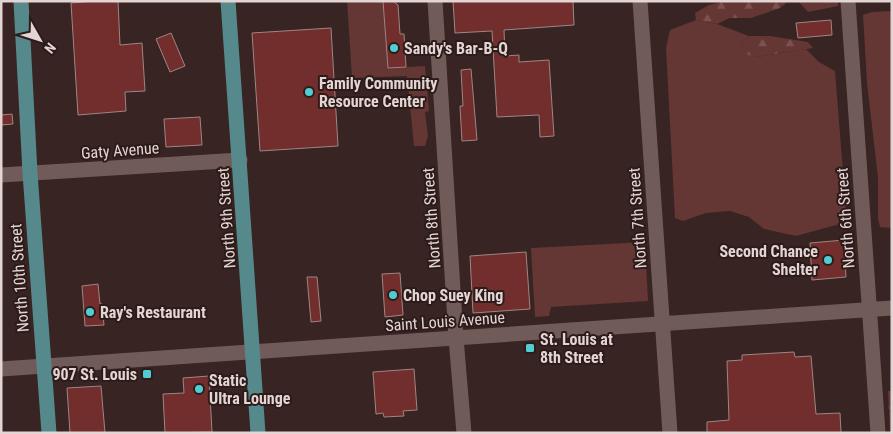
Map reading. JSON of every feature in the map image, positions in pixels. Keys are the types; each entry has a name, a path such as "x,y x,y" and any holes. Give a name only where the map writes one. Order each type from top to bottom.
{"main road":[{"name":"North 10th Street","path":"21,1 30,174 49,433"},
{"name":"North 9th Street","path":"228,1 258,433"}],"street":[{"name":"North 8th Street","path":"435,1 456,338 464,433"},
{"name":"North 7th Street","path":"640,1 670,433"},
{"name":"North 6th Street","path":"848,1 878,433"},
{"name":"Gaty Avenue","path":"1,175 240,160"},
{"name":"Saint Louis Avenue","path":"1,369 892,308"}],"green space":[{"path":"347,1 383,1 388,68 425,66 429,111 425,112 428,136 425,146 414,146 407,76 352,78"},
{"path":"725,1 789,1 780,8 751,18 730,18 717,24 696,20 695,13 709,5"},
{"path":"798,1 838,1 838,6 808,12"},
{"path":"892,11 892,228 880,227 878,219 878,178 867,83 863,15 872,12"},
{"path":"696,20 717,24 749,36 740,47 756,57 806,49 819,62 835,71 847,222 796,236 764,229 749,217 730,211 706,213 683,221 675,218 666,48 670,30"},
{"path":"749,36 770,36 808,42 813,48 756,57 742,53 740,47"},
{"path":"645,242 648,301 551,307 549,316 535,317 531,248"},
{"path":"888,391 892,391 892,433 890,433"}],"building":[{"path":"118,1 120,45 142,43 145,91 125,92 126,111 78,115 71,3"},
{"path":"383,1 393,1 398,5 400,34 404,34 406,67 388,68"},
{"path":"453,1 573,1 574,25 504,30 505,56 519,55 519,62 549,60 554,136 540,137 539,115 497,117 492,31 455,33"},
{"path":"831,20 832,35 798,38 796,23"},
{"name":"Family Community Resource Center","path":"331,28 338,146 260,151 252,33"},
{"path":"171,33 185,66 170,72 156,39"},
{"path":"471,69 477,140 462,141 460,106 463,106 461,70"},
{"path":"12,114 13,124 1,125 1,115"},
{"path":"200,117 202,145 166,147 164,119"},
{"name":"Second Chance Shelter","path":"844,240 846,277 812,280 810,243"},
{"path":"526,252 530,309 473,313 470,256"},
{"name":"Chop Suey King","path":"400,273 403,315 385,317 382,274"},
{"path":"307,277 317,277 321,321 311,322"},
{"path":"98,284 104,325 85,326 82,286"},
{"path":"794,352 795,357 811,356 816,414 840,413 841,433 707,433 707,422 729,420 727,361 742,360 742,355"},
{"path":"414,369 417,410 403,411 404,416 384,417 383,413 376,414 373,372"},
{"path":"209,376 212,432 165,433 163,394 184,393 183,378"},
{"path":"101,386 105,433 70,433 67,388"}],"place":[{"name":"Sandy's Bar-B-Q","path":"394,48"},
{"name":"Family Community Resource Center","path":"309,92"},
{"name":"Second Chance Shelter","path":"828,260"},
{"name":"Chop Suey King","path":"393,295"},
{"name":"Ray's Restaurant","path":"90,312"},
{"name":"St. Louis at 8th Street","path":"530,348"},
{"name":"907 St. Louis","path":"147,374"},
{"name":"Static Ultra Lounge","path":"199,389"}]}
